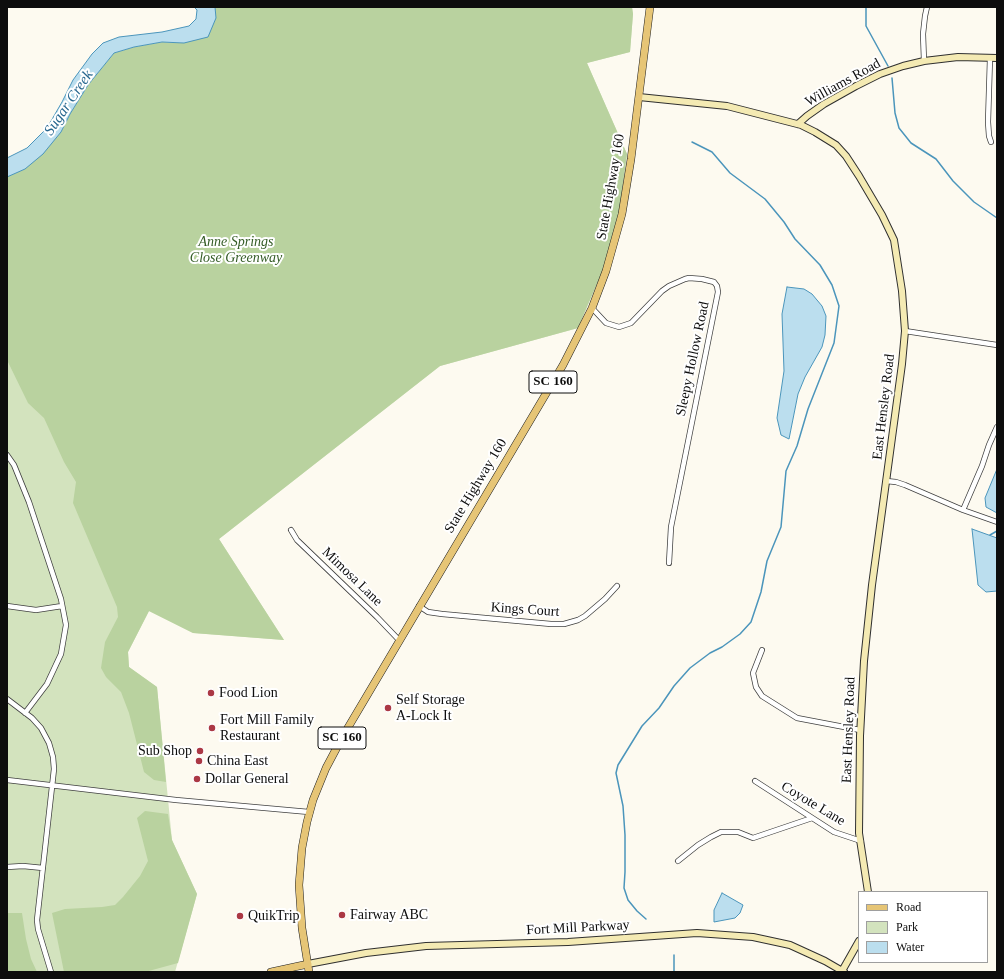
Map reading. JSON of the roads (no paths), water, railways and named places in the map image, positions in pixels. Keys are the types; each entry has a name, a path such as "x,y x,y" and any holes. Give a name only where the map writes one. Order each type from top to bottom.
{"main road":[{"name":"State Highway 160","path":"308,964 302,928 299,883 302,848 309,812 321,779 336,747 563,365 592,308 606,271 622,214 628,183 650,7"},
{"name":"Williams Road","path":"798,124 824,104 880,74 903,66 924,61 958,57 997,58"},
{"name":"East Hensley Road","path":"639,97 727,106 798,124 815,132 836,145 846,156 893,236 902,291 905,331 902,364 873,576 864,661 860,730 859,833 868,891"},
{"name":"Fort Mill Parkway","path":"308,964 366,953 426,946 568,942 697,933 753,937 790,945 825,961 843,972"},
{"path":"843,972 858,943"},
{"path":"271,972 308,964"},
{"name":"SC 160","path":"308,964 309,972"}],"street":[{"path":"924,61 924,25 927,7"},
{"path":"990,58 988,122 991,142"},
{"name":"Sleepy Hollow Road","path":"592,308 606,323 619,327 631,323 650,301 662,291 685,279 702,279 714,282 717,286 718,292 714,314 671,527 669,563"},
{"path":"905,331 997,345"},
{"path":"963,510 997,427"},
{"path":"7,455 14,465 29,502 62,606 66,625 61,654 47,684 25,713"},
{"path":"886,481 905,485 963,510 997,522"},
{"name":"Mimosa Lane","path":"291,530 297,540 378,617 399,640"},
{"name":"Kings Court","path":"419,606 422,610 442,614 564,624 578,620 585,616 605,599 617,586"},
{"path":"7,606 36,610 62,606"},
{"path":"762,650 753,673 756,687 762,696 797,718 860,730"},
{"path":"7,700 32,718 41,728 49,743 54,763 53,784 37,920 38,929 50,972"},
{"path":"7,780 53,784 176,800 309,812"},
{"name":"Coyote Lane","path":"755,781 834,832 861,842"},
{"path":"678,860 698,845 721,832 738,832 753,838 812,818"},
{"path":"7,867 23,866 43,868"}],"water":[{"name":"Sugar Creek","path":"194,7 215,7 216,18 208,37 184,43 162,42 134,47 114,53 88,85 61,132 43,154 25,169 7,177 7,158 27,148 47,128 73,80 92,54 103,43 119,37 162,32 189,26 196,19 197,10"},
{"path":"787,287 804,289 812,294 822,306 826,316 825,335 822,347 805,377 798,394 789,439 781,435 777,418 784,371 782,314"},
{"path":"997,469 997,513 986,507 985,498"},
{"path":"972,529 997,538 997,591 986,592 978,585"},
{"path":"722,893 743,905 740,913 735,918 714,922 714,910"}],"waterway":[{"path":"866,7 866,26 888,66"},
{"path":"892,78 895,113 899,128 911,143 936,159 953,181 974,202 997,218"},
{"path":"646,919 628,900 624,888 625,835 623,806 616,773 618,765 642,726 659,708 674,686 690,668 740,634 751,622 761,592 767,561 781,527 786,471 797,446 808,409 834,343 839,306 832,285 820,265 795,239 784,222 765,199 730,173 712,152 692,142"},
{"path":"990,535 997,531"},
{"path":"674,955 674,972"}],"place":[{"name":"Food Lion","path":"211,693"},
{"name":"Self Storage A-Lock It","path":"388,708"},
{"name":"Fort Mill Family Restaurant","path":"212,728"},
{"name":"Sub Shop","path":"200,751"},
{"name":"China East","path":"199,761"},
{"name":"Dollar General","path":"197,779"},
{"name":"Fairway ABC","path":"342,915"},
{"name":"QuikTrip","path":"240,916"}],"park label":[{"name":"Anne Springs Close Greenway","path":"236,250"}]}
